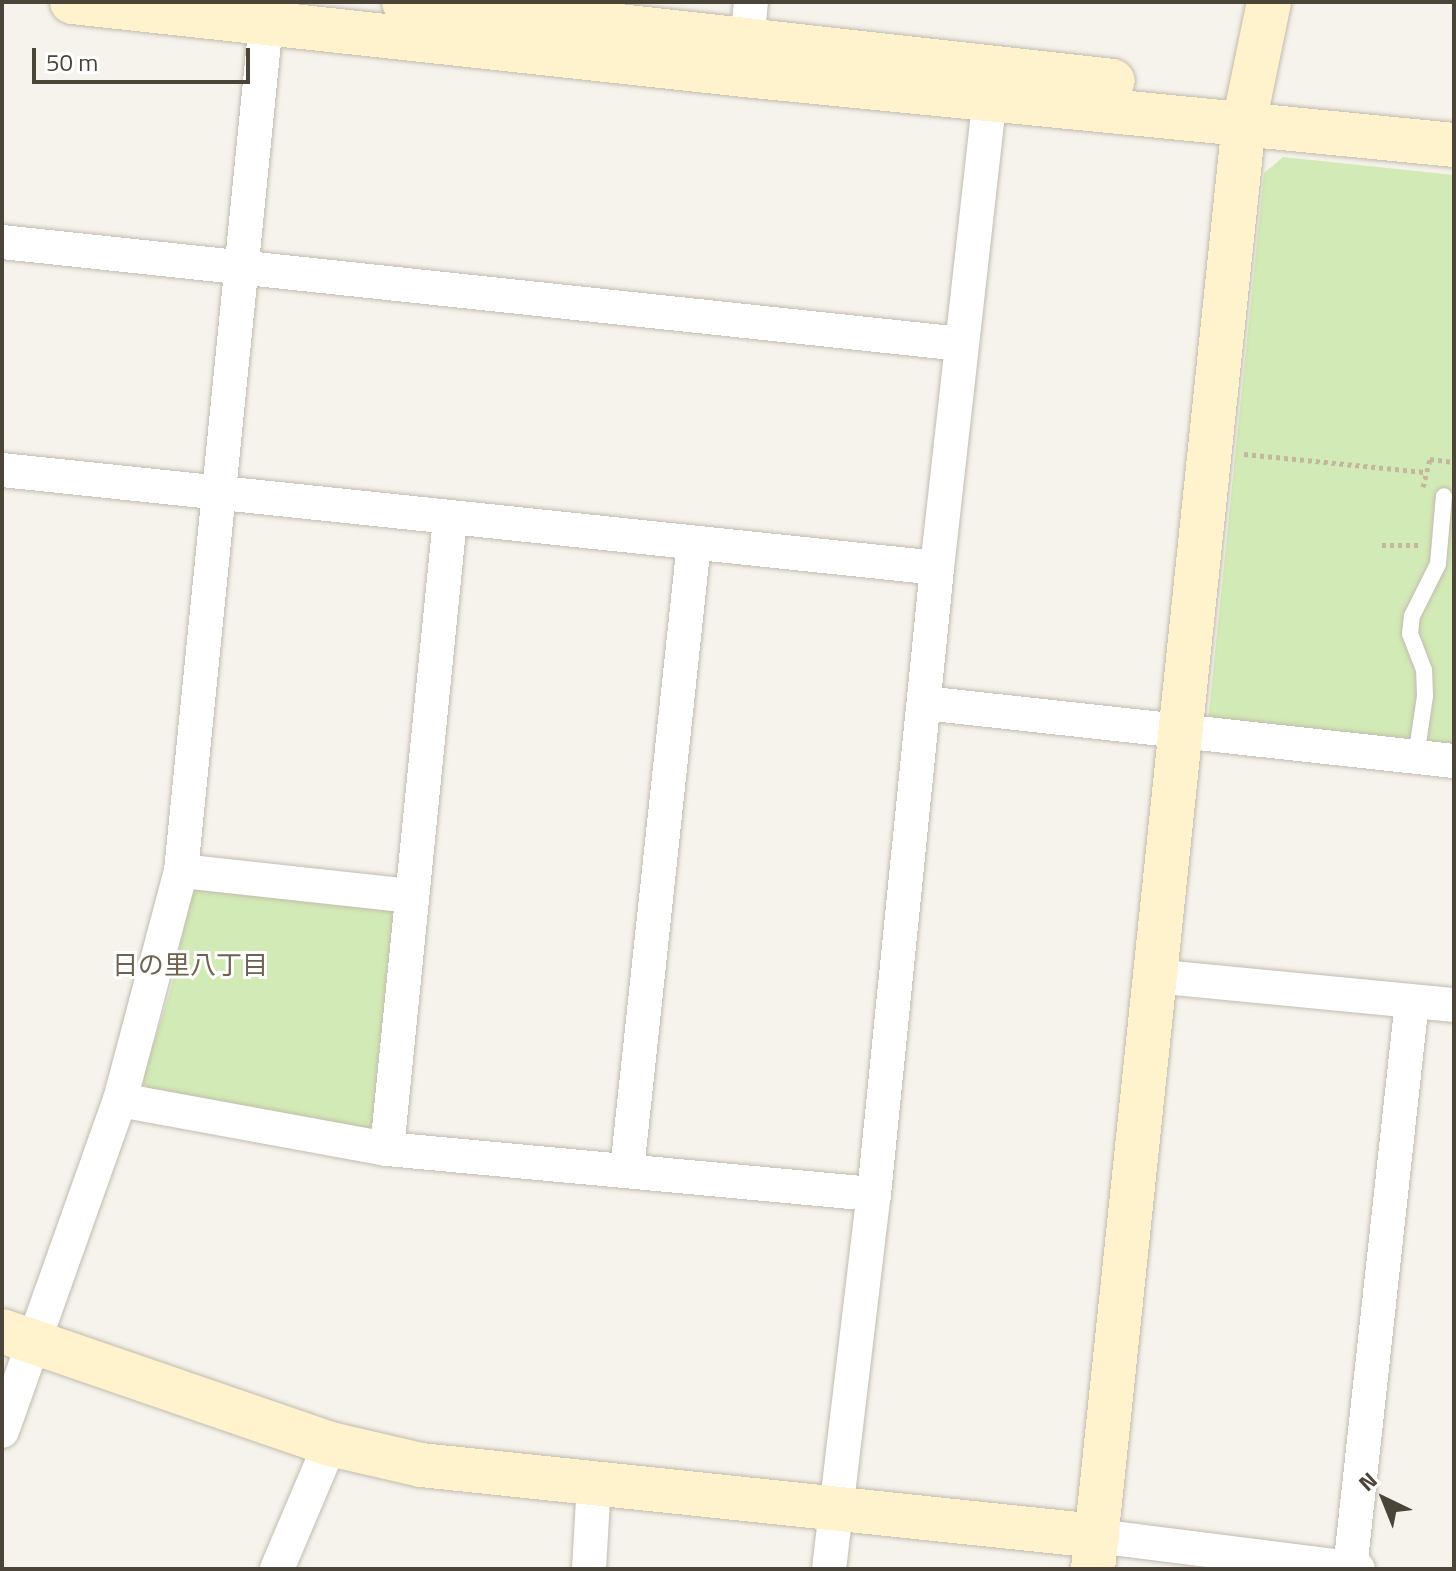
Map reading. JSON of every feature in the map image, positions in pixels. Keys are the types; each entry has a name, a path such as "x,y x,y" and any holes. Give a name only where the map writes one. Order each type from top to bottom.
{"street":[{"path":"72,2 748,39 990,99 1454,118"},
{"path":"404,2 748,39 1247,110 1454,145"},
{"path":"1095,1553 1153,976 1247,110 1269,2"},
{"path":"2,1431 18,1337 120,1100 181,871 266,12"},
{"path":"829,1569 874,1194 937,568 990,99"},
{"path":"2,242 961,344"},
{"path":"2,470 937,568"},
{"path":"387,1149 450,519"},
{"path":"627,1170 694,543"},
{"path":"924,703 1454,761"},
{"path":"181,871 412,896"},
{"path":"1153,976 1454,1005"},
{"path":"1350,1569 1412,1001"},
{"path":"120,1100 387,1149 874,1194"},
{"path":"18,1337 330,1444 421,1465 837,1508 1095,1553 1358,1569"},
{"path":"277,1569 330,1444"},
{"path":"589,1569 594,1482"}],"lane":[{"path":"1416,757 1425,696 1424,670 1410,634 1412,616 1438,564 1444,496"}],"path":[{"path":"1211,450 1424,472"}],"green space":[{"path":"1283,157 1454,175 1454,745 1208,721 1264,173"},
{"path":"201,883 385,903 395,913 376,1122 366,1132 151,1092 142,1081 171,988 191,893"}],"district":[{"name":"日の里八丁目","path":"190,965"}]}
